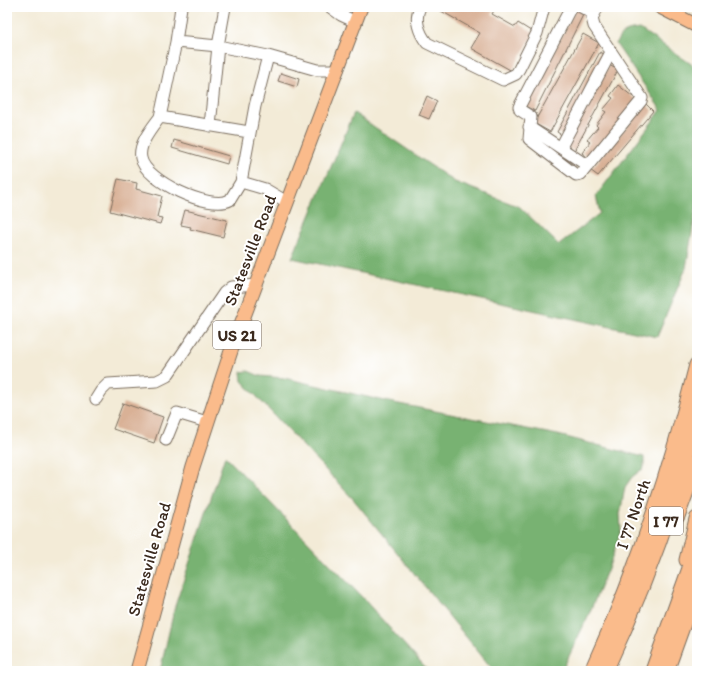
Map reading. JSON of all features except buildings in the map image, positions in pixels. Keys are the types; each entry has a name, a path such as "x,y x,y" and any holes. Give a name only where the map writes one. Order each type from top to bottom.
{"highway":[{"name":"I 77 North","path":"592,671 631,577 658,502 682,425 697,365"},
{"name":"I 77","path":"605,671 628,620 671,506 697,419"},
{"path":"628,620 669,536 697,462"},
{"path":"669,629 697,519"},
{"name":"I 77","path":"654,671 697,549"},
{"path":"666,671 697,585"}],"main road":[{"name":"Statesville Road","path":"137,671 208,422 232,348 361,7"},
{"path":"660,7 697,26"}],"lane":[{"path":"180,7 176,42 160,117 147,135 140,157 142,163 150,172 180,194 218,203 230,200 241,182 249,132 259,87 268,56"},
{"path":"210,126 218,46 225,7"},
{"path":"330,7 341,15 356,22"},
{"path":"420,7 417,18 418,27 421,36 427,43 503,80 516,74 519,69 537,33 541,8"},
{"path":"571,7 519,107 520,110 531,117 529,139 576,175 582,174 642,98 594,26 592,18 596,10 581,7"},
{"path":"176,42 218,46 268,56 317,70 338,70"},
{"path":"561,147 611,52"},
{"path":"160,117 249,132"},
{"path":"529,127 588,166"},
{"path":"241,182 265,189 288,202"},
{"path":"96,399 108,384 157,381 167,376 224,292 231,287 256,285"},
{"path":"166,440 176,413 208,422"}],"green space":[{"path":"640,29 697,68 697,204 686,268 657,337 292,258 354,113 455,182 520,207 559,245 600,213 596,196 661,110 616,44 625,32"},
{"path":"248,371 260,376 284,378 394,403 558,435 644,457 644,468 632,477 625,487 620,514 621,530 611,561 589,614 562,671 494,671 354,500 242,381 241,372"},
{"path":"225,456 361,596 428,671 160,671 175,606"}],"waterway":[{"path":"7,322 9,330 7,341"}]}
